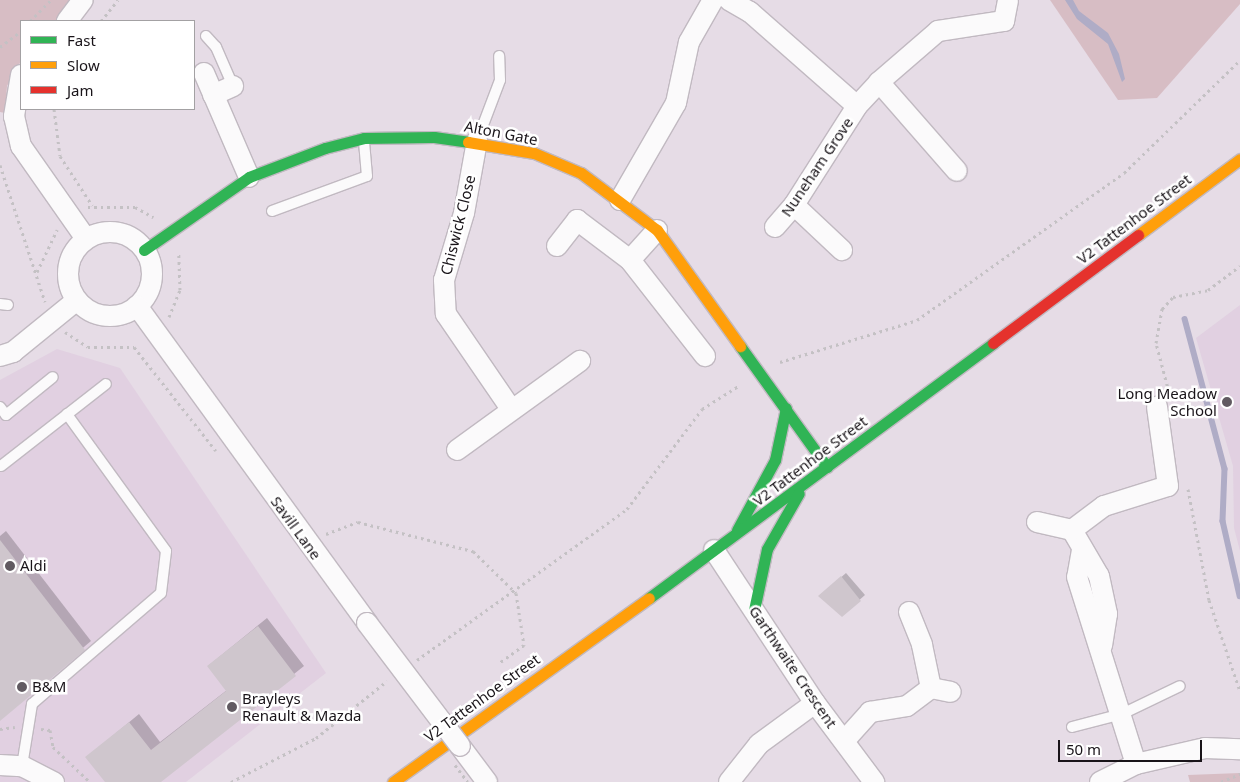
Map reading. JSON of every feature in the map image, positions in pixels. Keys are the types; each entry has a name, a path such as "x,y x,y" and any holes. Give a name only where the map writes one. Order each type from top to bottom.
{"street":[{"path":"68,20 83,0"},
{"path":"620,200 676,103 689,42 713,0"},
{"name":"Nuneham Grove","path":"728,0 754,6 857,106"},
{"name":"Nuneham Grove","path":"776,227 794,205 857,106 879,82 938,32 1004,21 1008,0"},
{"path":"204,74 249,178"},
{"path":"20,81 14,116 21,146 86,239"},
{"path":"879,82 957,171"},
{"path":"213,95 232,86"},
{"name":"Alton Gate","path":"144,250 249,178 296,156 364,138 477,141 534,153 581,173 620,200 657,230 761,371 827,467"},
{"name":"Chiswick Close","path":"477,141 464,213 444,280 446,314 510,409"},
{"name":"V2 Tattenhoe Street","path":"393,782 804,485 1240,159"},
{"path":"794,205 842,250"},
{"path":"558,246 577,220 630,260 706,356"},
{"path":"630,260 657,230"},
{"path":"111,232 129,237 144,250 150,286 137,306 105,316 76,300 70,288 68,268 76,248 86,239 111,232"},
{"path":"0,356 13,352 52,317 76,300"},
{"name":"Savill Lane","path":"137,306 310,546 487,782"},
{"path":"457,450 510,409 580,361"},
{"path":"1037,522 1072,530 1104,506 1168,486 1164,403"},
{"path":"733,537 775,460 786,408"},
{"path":"754,610 767,549 804,485"},
{"path":"1072,530 1099,576 1107,614 1102,646 1136,764"},
{"name":"Garthwaite Crescent","path":"714,550 815,703 845,740 874,782"},
{"path":"908,612 922,645 931,688"},
{"path":"845,740 870,712 907,706 931,688 951,692"},
{"path":"729,782 759,744 815,703"},
{"path":"1100,782 1136,764 1205,748 1240,749"},
{"path":"0,765 22,766 54,782"}],"lane":[{"path":"206,36 216,47 232,86"},
{"path":"477,141 500,80 500,56"},
{"path":"272,210 367,176 364,138"},
{"path":"2,414 53,377"},
{"path":"1,466 106,384"},
{"path":"22,766 32,704 161,593 166,551 67,414"},
{"path":"1072,727 1122,714 1180,686"}],"path":[{"path":"31,20 50,0"},
{"path":"102,20 118,0"},
{"path":"0,47 20,32"},
{"path":"411,664 516,593 627,509 702,409 761,371 797,354 916,320 1124,173 1240,60"},
{"path":"54,110 60,156 92,205"},
{"path":"0,165 52,317 88,347 134,347 221,458"},
{"path":"1164,403 1156,343 1162,310 1173,297 1208,290 1240,266"},
{"path":"1187,485 1209,600 1240,691"},
{"path":"310,546 334,528 358,522 473,550 516,593 524,645 498,664"},
{"path":"231,782 316,738 395,675"},
{"path":"0,729 28,728 50,730 53,747 90,782"},
{"path":"1222,782 1240,774"}],"shaded area":[{"path":"0,0 78,0 60,20 20,20 20,63 7,86 5,113 0,112"},
{"path":"1050,0 1240,0 1240,4 1157,98 1118,100"},
{"path":"1065,0 1073,0 1079,11 1108,33 1119,54 1125,79 1122,82 1108,44 1077,19"},
{"name":"Long Meadow School","path":"1240,305 1240,551 1234,528 1233,466 1196,338"},
{"path":"57,349 120,368 326,673 186,782 0,782 0,380"},
{"path":"1240,773 1240,782 1190,782 1188,775"}],"building":[{"name":"B&M","path":"0,540 85,650 0,721"},
{"path":"841,576 861,601 842,617 818,596"},
{"name":"Brayleys Renault & Mazda","path":"258,626 296,676 161,782 105,782 85,757 129,722 151,750 226,691 207,666"}],"waterway":[{"path":"1185,319 1225,469 1223,521 1240,596"}],"traffic: fast":[{"path":"144,250 249,177 325,148 364,138 434,137 468,142"},
{"path":"649,598 993,343"},
{"path":"740,346 827,467"},
{"path":"737,530 775,460 786,408"},
{"path":"754,610 767,549 799,493"}],"traffic: slow":[{"path":"468,142 534,153 581,173 657,230 740,346"},
{"path":"1138,235 1240,159"},
{"path":"393,782 649,598"}],"traffic: jam":[{"path":"993,343 1138,235"}],"place":[{"name":"Long Meadow School","path":"1227,402"},
{"name":"Aldi","path":"10,566"},
{"name":"B&M","path":"22,687"},
{"name":"Brayleys Renault & Mazda","path":"232,707"}]}
